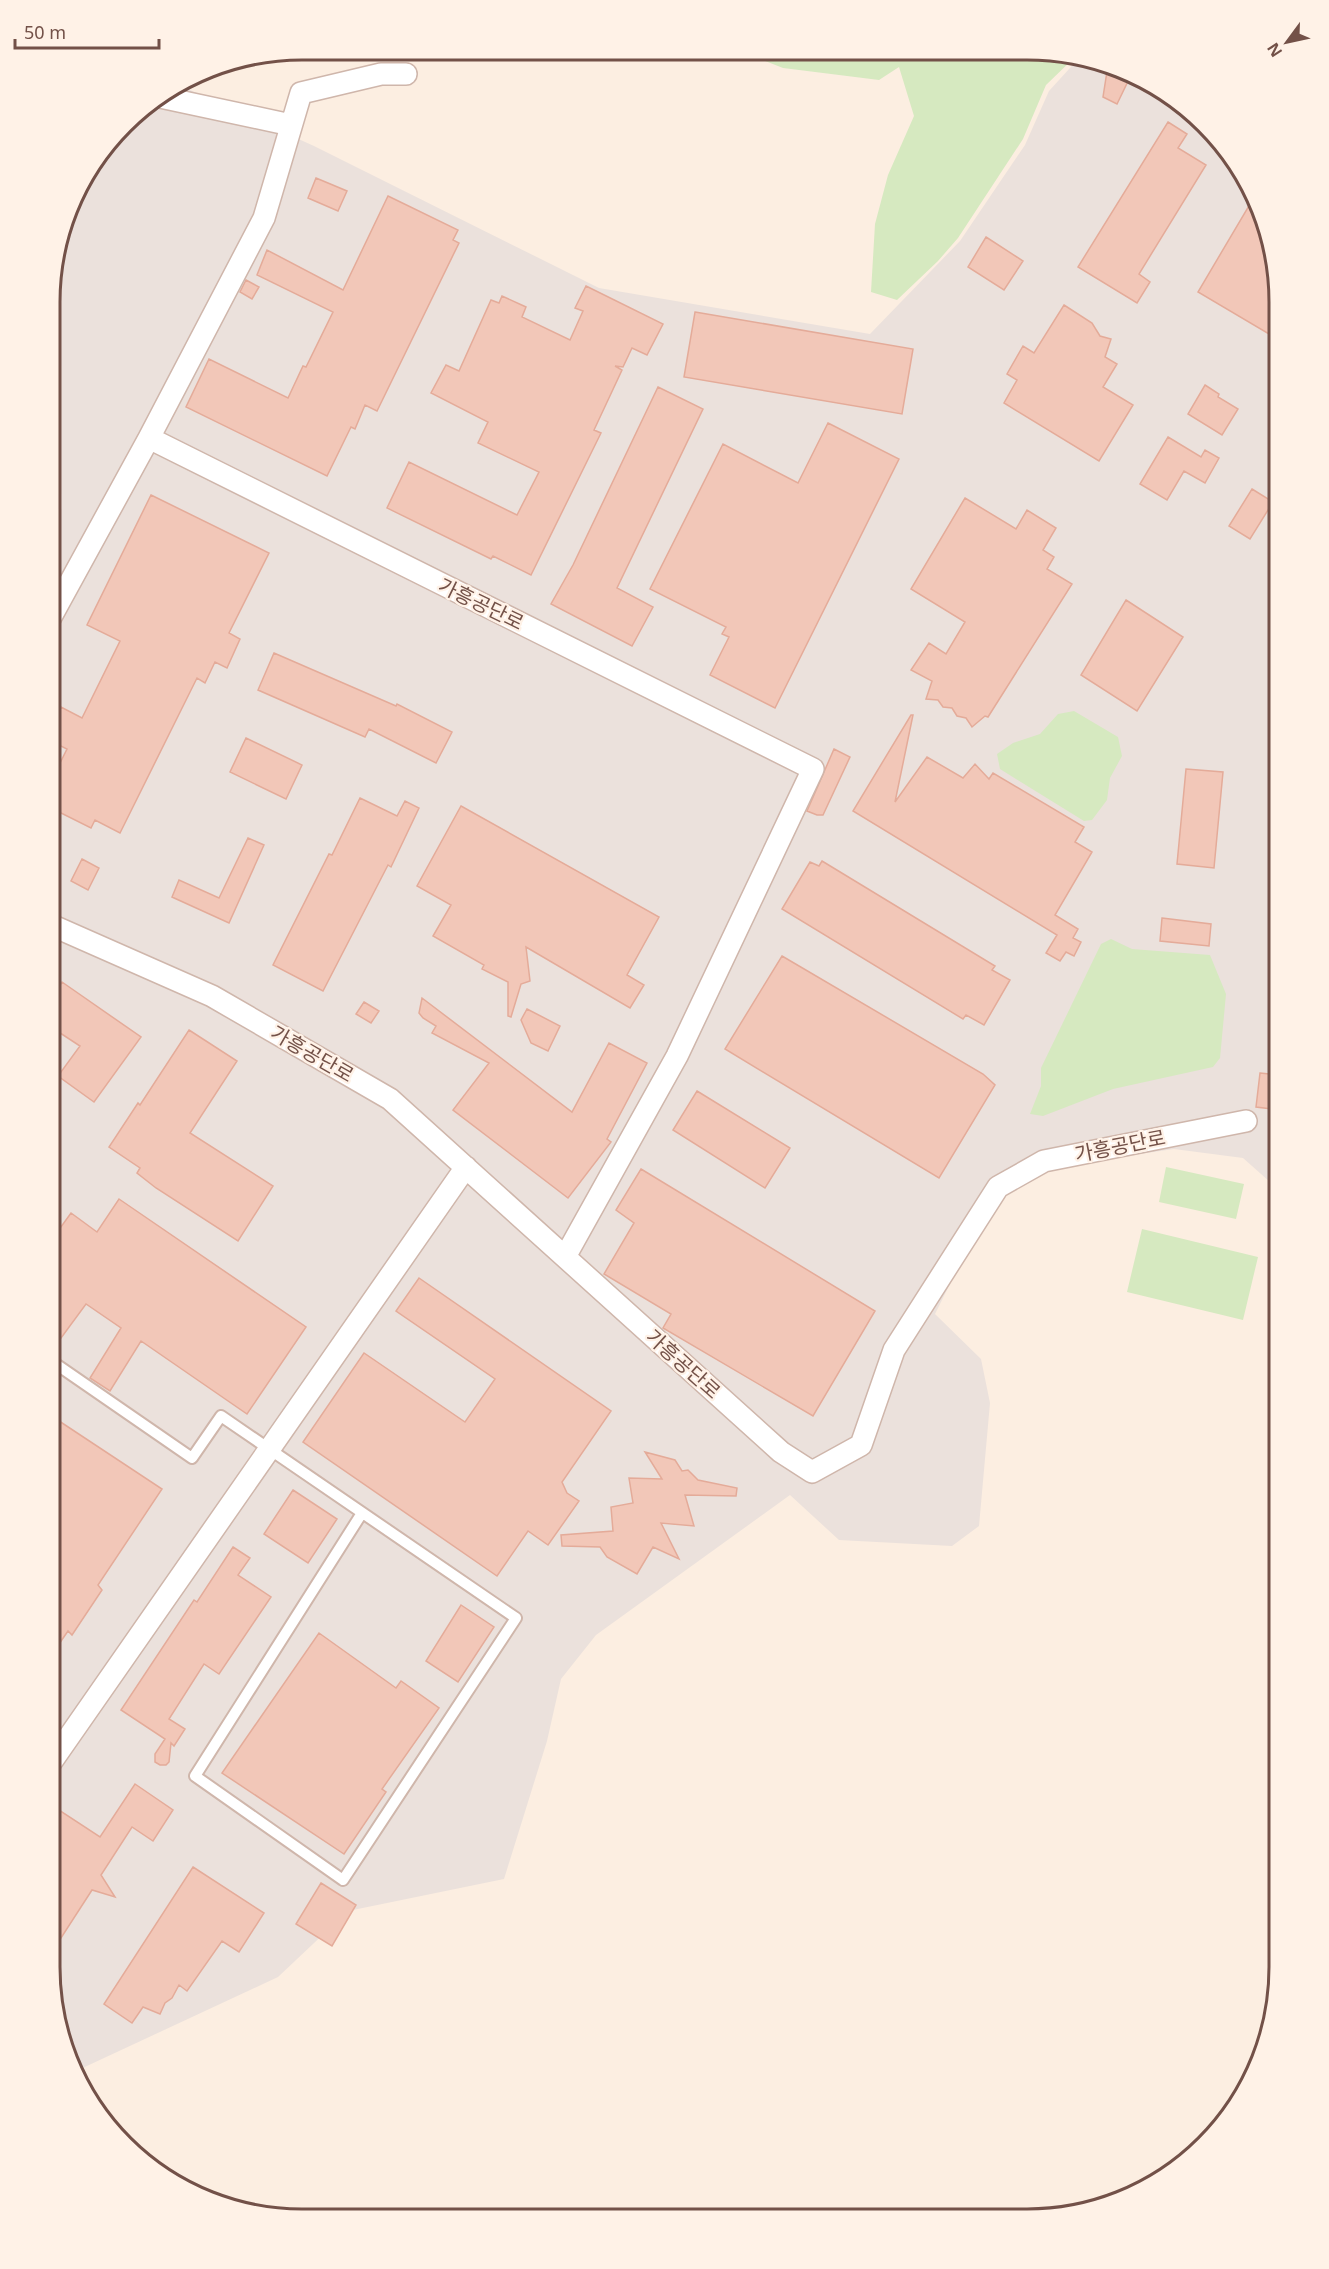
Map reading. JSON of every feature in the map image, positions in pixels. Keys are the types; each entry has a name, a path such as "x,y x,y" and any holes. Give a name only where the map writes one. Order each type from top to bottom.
{"street":[{"path":"60,601 149,438 264,218 301,93 381,74 406,74"},
{"path":"170,99 291,125"},
{"name":"가흥공단로","path":"149,438 813,769 677,1056 565,1257"},
{"name":"가흥공단로","path":"60,929 212,996 390,1099 781,1452 812,1472 861,1445 894,1350 998,1187 1044,1161 1246,1121"},
{"path":"60,1750 465,1167"}],"lane":[{"path":"60,1367 192,1458 221,1416 516,1618 343,1880 195,1776 362,1513"}],"shaded area":[{"path":"1073,65 1120,78 1162,101 1187,120 1209,142 1228,167 1251,209 1261,239 1267,270 1269,302 1269,1181 1243,1158 1174,1149 1049,1167 998,1187 935,1314 981,1359 990,1403 979,1526 952,1546 839,1540 790,1495 596,1635 561,1679 547,1741 504,1879 348,1911 278,1977 82,2068 68,2030 62,1999 60,1967 60,302 62,270 68,239 78,209 92,181 120,142 142,120 187,89 314,146 599,288 870,334 960,241 1025,145 1049,91"}],"green space":[{"path":"763,60 1027,60 1068,64 1046,85 1023,139 958,238 938,261 897,300 871,292 875,224 888,175 914,116 899,67 879,80 783,68"},
{"path":"1074,711 1118,737 1122,756 1110,778 1107,800 1092,820 1084,821 1000,769 997,754 1013,743 1040,734 1058,714"},
{"path":"1111,939 1132,949 1210,955 1226,994 1220,1058 1213,1067 1113,1089 1043,1116 1030,1114 1041,1086 1041,1068 1101,944"},
{"path":"1166,1167 1244,1184 1236,1219 1159,1202"},
{"path":"1142,1229 1258,1257 1243,1320 1127,1292"}],"building":[{"path":"1107,74 1128,82 1117,104 1103,97"},
{"path":"1168,122 1187,134 1178,148 1206,165 1139,274 1150,282 1137,303 1078,267"},
{"path":"316,178 347,191 338,211 308,198"},
{"path":"388,196 458,230 453,240 459,243 377,411 365,405 355,429 351,427 327,476 186,407 209,359 288,398 333,312 257,275 267,250 343,290"},
{"path":"1249,205 1261,239 1267,270 1269,334 1198,292"},
{"path":"986,237 1023,261 1004,290 968,267"},
{"path":"246,280 259,287 252,299 240,292"},
{"path":"586,286 663,324 647,355 632,348 623,367 615,366 622,370 594,430 601,433 531,575 493,556 491,559 387,508 409,462 517,515 539,472 478,443 488,422 431,393 446,365 459,371 491,300 499,303 502,296 526,307 522,317 570,340 583,311 575,308"},
{"path":"1064,305 1092,323 1100,336 1111,339 1105,357 1117,364 1103,387 1133,405 1099,461 1004,403 1017,380 1007,374 1023,346 1034,353"},
{"path":"695,312 913,349 902,414 684,377"},
{"path":"1205,385 1219,394 1218,397 1238,409 1222,435 1188,414"},
{"path":"658,387 703,409 617,588 653,607 632,646 551,604 573,565"},
{"path":"828,423 899,459 775,708 710,675 729,637 722,634 726,627 650,589 723,444 798,483"},
{"path":"1168,437 1201,457 1205,450 1219,458 1205,483 1184,471 1167,500 1140,484"},
{"path":"1252,489 1269,500 1269,508 1250,539 1229,526"},
{"path":"151,495 269,553 229,633 240,639 227,668 215,662 205,683 197,678 120,833 95,820 91,828 60,812 60,763 67,749 60,746 60,709 61,707 82,718 120,641 87,625"},
{"path":"965,498 1016,529 1027,510 1056,528 1043,550 1054,557 1047,569 1072,584 988,717 985,716 972,727 966,718 957,716 952,708 943,707 938,700 926,699 932,681 911,670 929,643 946,654 965,622 911,589"},
{"path":"1126,600 1183,637 1137,711 1081,675"},
{"path":"274,653 396,706 397,704 452,732 436,763 369,729 365,737 258,690"},
{"path":"913,715 895,802 927,757 963,778 975,764 989,779 993,773 1084,827 1075,842 1092,852 1055,915 1078,929 1073,938 1081,942 1074,956 1066,952 1060,961 1046,953 1057,935 853,811"},
{"path":"246,738 302,765 286,799 230,772"},
{"path":"834,749 850,757 823,815 817,815 807,811"},
{"path":"1186,769 1223,772 1214,868 1177,864"},
{"path":"360,798 397,816 405,801 419,808 391,867 388,865 323,991 273,965"},
{"path":"461,806 659,917 627,975 644,985 630,1008 526,947 530,981 521,984 511,1017 508,1016 508,982 482,969 484,965 433,936 451,905 417,886"},
{"path":"248,838 264,845 229,923 172,897 179,880 219,898"},
{"path":"82,859 99,868 88,890 71,881"},
{"path":"822,861 995,966 992,970 1010,980 984,1025 966,1015 963,1019 782,909 810,862 819,866"},
{"path":"1162,918 1211,924 1209,946 1160,941"},
{"path":"782,956 983,1074 995,1085 939,1178 725,1049"},
{"path":"62,982 141,1037 94,1102 60,1077 60,1073 80,1046 60,1033 60,985"},
{"path":"422,998 572,1112 609,1043 647,1063 607,1139 611,1142 568,1198 453,1110 489,1063 432,1033 436,1026 419,1013"},
{"path":"364,1002 379,1011 371,1023 356,1014"},
{"path":"527,1009 560,1026 548,1051 531,1043 521,1020"},
{"path":"189,1030 237,1061 190,1133 273,1186 238,1241 156,1188 137,1173 140,1168 109,1147 138,1103 140,1105"},
{"path":"1260,1073 1269,1074 1269,1109 1256,1107"},
{"path":"697,1091 790,1148 765,1188 673,1130"},
{"path":"641,1169 875,1311 813,1416 663,1328 671,1314 604,1274 634,1223 616,1210"},
{"path":"119,1199 306,1327 247,1414 141,1341 110,1391 90,1378 121,1328 86,1304 60,1339 60,1228 71,1213 97,1232"},
{"path":"419,1278 611,1411 562,1482 567,1493 579,1501 548,1545 528,1531 497,1576 303,1442 364,1353 465,1422 495,1379 396,1311"},
{"path":"60,1422 162,1489 98,1585 102,1590 72,1635 68,1631 60,1643"},
{"path":"645,1452 675,1460 682,1471 688,1470 698,1480 737,1488 736,1496 685,1495 694,1526 661,1523 679,1559 653,1547 637,1574 607,1557 600,1547 562,1546 561,1535 613,1531 611,1507 633,1503 629,1478 662,1479"},
{"path":"293,1490 337,1519 308,1563 264,1534"},
{"path":"233,1547 250,1558 238,1575 271,1597 219,1674 204,1664 169,1719 185,1729 174,1746 171,1743 169,1762 166,1765 160,1765 155,1762 155,1754 165,1739 121,1710 194,1600 197,1602"},
{"path":"461,1605 494,1627 458,1682 426,1661"},
{"path":"319,1633 396,1688 401,1681 439,1708 382,1789 386,1792 344,1854 222,1773"},
{"path":"135,1784 173,1810 153,1841 132,1827 101,1875 115,1897 92,1890 60,1940 60,1811 100,1837"},
{"path":"193,1867 264,1913 239,1952 222,1941 187,1991 179,1985 172,1998 165,2003 160,2014 143,2007 132,2023 104,2004"},
{"path":"321,1883 356,1905 332,1946 296,1924"}]}
